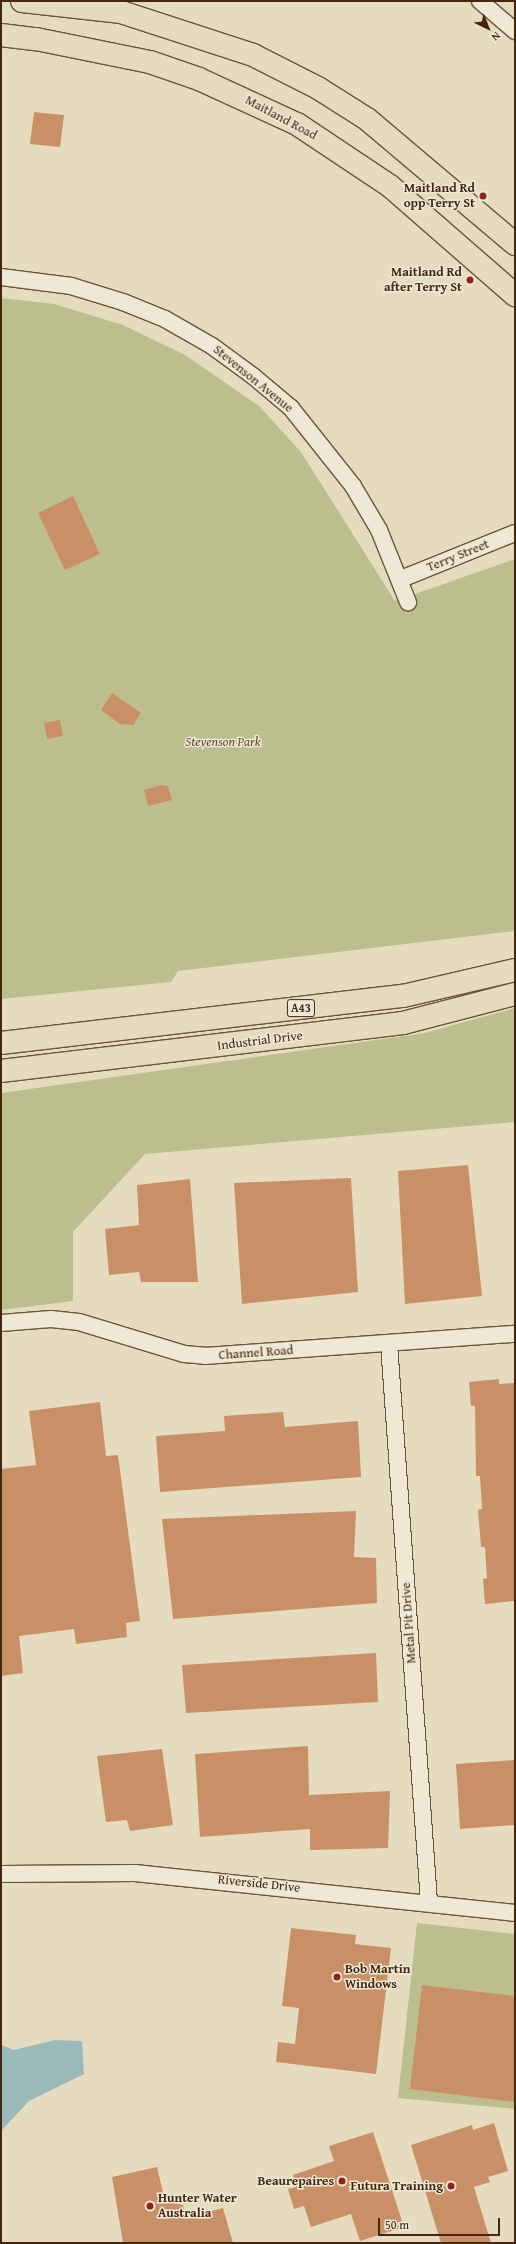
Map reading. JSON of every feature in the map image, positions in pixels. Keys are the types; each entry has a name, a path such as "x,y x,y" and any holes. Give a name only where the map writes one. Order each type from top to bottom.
{"main road":[{"path":"22,1 121,12 253,55 318,88 366,119 515,244"},
{"name":"Maitland Road","path":"1,35 36,38 150,62 199,79 297,124 390,186 515,295"},
{"name":"A43","path":"1,1043 403,996 515,970"},
{"name":"Industrial Drive","path":"1,1071 403,1023 515,994"}],"street":[{"path":"480,1 513,25"},
{"name":"Stevenson Avenue","path":"1,277 71,286 123,302 179,327 253,376 291,408 349,480 379,530 401,580 408,602"},
{"name":"Terry Street","path":"401,580 515,533"},
{"name":"Channel Road","path":"1,1323 51,1319 79,1322 184,1354 205,1356 515,1334"},
{"name":"Metal Pit Drive","path":"389,1344 429,1902"},
{"name":"Riverside Drive","path":"1,1874 135,1873 429,1902 515,1913"}],"green space":[{"name":"Stevenson Park","path":"1,298 54,304 123,325 185,355 259,406 301,452 395,601 515,559 515,931 178,971 171,982 1,999"},
{"path":"515,1008 515,1122 145,1154 73,1232 73,1301 1,1310 1,1093 425,1033"},
{"path":"417,1923 515,1934 515,2109 398,2098"}],"water":[{"path":"55,2040 82,2041 84,2074 29,2101 1,2131 1,2045 14,2050"}],"building":[{"path":"34,112 64,115 60,147 30,144"},
{"path":"73,496 100,554 65,570 38,513"},
{"path":"112,693 141,713 133,725 120,724 101,710"},
{"path":"60,720 63,736 47,739 44,723"},
{"path":"161,785 168,786 172,800 148,806 144,790"},
{"path":"468,1165 482,1296 405,1304 398,1171"},
{"path":"351,1178 358,1292 242,1304 234,1183"},
{"path":"190,1179 198,1282 141,1282 139,1272 109,1275 105,1229 139,1225 137,1185"},
{"path":"499,1379 499,1384 515,1383 515,1597 514,1601 485,1604 483,1579 487,1578 485,1547 481,1547 478,1510 482,1509 480,1476 476,1476 475,1406 471,1406 469,1382"},
{"path":"100,1402 106,1456 118,1455 140,1621 126,1623 127,1637 76,1644 74,1629 19,1636 23,1673 1,1676 1,1469 36,1465 29,1411"},
{"path":"283,1412 285,1427 358,1421 361,1477 160,1492 156,1436 225,1431 224,1416"},
{"path":"356,1511 354,1557 376,1558 377,1603 173,1619 162,1519"},
{"path":"376,1653 378,1702 186,1713 182,1665"},
{"path":"308,1746 309,1795 390,1791 388,1848 310,1850 310,1829 200,1837 195,1754"},
{"path":"162,1749 173,1825 130,1831 127,1820 106,1822 97,1756"},
{"path":"515,1760 515,1825 460,1829 456,1764"},
{"name":"Bob Martin Windows","path":"291,1928 356,1935 355,1944 391,1948 376,2074 276,2062 278,2042 295,2044 299,2008 282,2006"},
{"path":"422,1985 515,1996 515,2102 410,2089"},
{"name":"Futura Training","path":"494,2123 508,2171 488,2177 490,2182 474,2187 491,2243 441,2243 411,2145 472,2125 473,2130"},
{"name":"Beaurepaires","path":"373,2132 404,2227 360,2241 351,2214 311,2227 304,2206 294,2209 288,2189 296,2187 293,2175 334,2161 329,2146"},
{"name":"Hunter Water Australia","path":"157,2167 165,2201 183,2205 186,2218 223,2208 233,2243 123,2243 112,2177"}],"place":[{"name":"Maitland Rd opp Terry St","path":"483,196"},
{"name":"Maitland Rd after Terry St","path":"470,280"},
{"name":"Bob Martin Windows","path":"337,1977"},
{"name":"Beaurepaires","path":"342,2181"},
{"name":"Futura Training","path":"451,2186"},
{"name":"Hunter Water Australia","path":"150,2206"}]}
